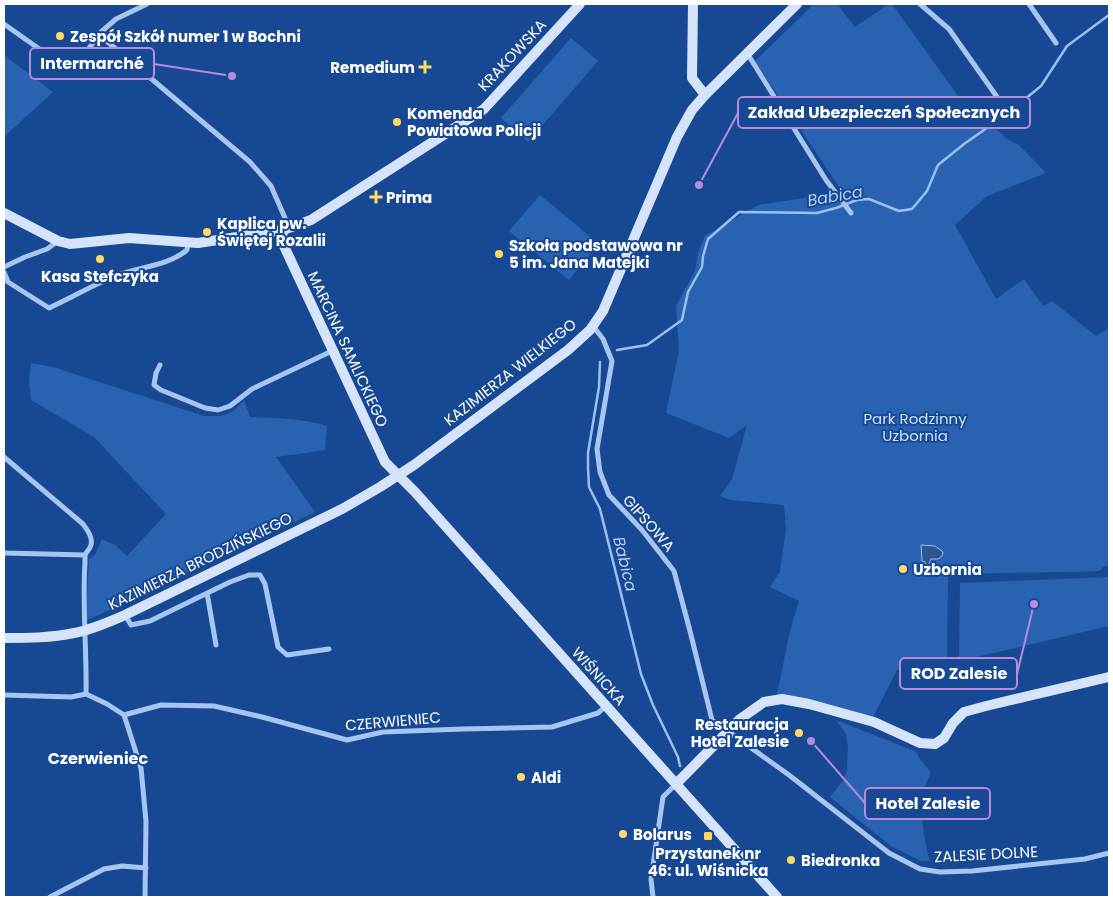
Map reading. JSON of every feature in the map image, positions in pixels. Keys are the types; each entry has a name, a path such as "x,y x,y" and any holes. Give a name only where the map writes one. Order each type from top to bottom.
{"street":[{"path":"4,24 62,65 73,66 81,59 101,32 116,19 147,4"},
{"name":"KRAKOWSKA","path":"58,241 70,244 129,238 198,243 283,230 311,220 484,108 580,4"},
{"path":"693,4 692,78 704,95"},
{"name":"KAZIMIERZA WIELKIEGO","path":"398,475 568,350 593,326 609,297 679,132 692,110 704,95 797,4"},
{"path":"920,4 949,29 1007,111"},
{"path":"1029,4 1056,43"},
{"path":"101,32 104,38 149,78 250,162 271,186 285,218 283,230"},
{"path":"747,53 826,180 849,211"},
{"path":"4,213 58,241 47,249 4,267"},
{"name":"MARCINA SAMLICKIEGO","path":"283,230 283,244 332,351 385,462 398,475"},
{"path":"4,272 8,282 49,308 116,276 172,260 187,250 188,243"},
{"name":"GIPSOWA","path":"593,326 603,339 612,361 596,449 600,472 609,496 642,530 674,571 712,720 728,731"},
{"path":"160,365 156,372 154,384 161,390 205,408 218,410 230,406 252,389 332,351"},
{"path":"4,457 83,524 92,540 86,555 84,587 84,630 87,659 86,694"},
{"name":"KAZIMIERZA BRODZIŃSKIEGO","path":"4,638 49,637 74,633 106,623 342,509 398,475"},
{"name":"WIŚNICKA","path":"398,475 777,897"},
{"path":"4,553 86,555"},
{"path":"125,615 131,625 150,621 236,580 249,575 260,575 264,584 278,647 287,655 328,649"},
{"path":"207,593 216,644"},
{"path":"653,897 652,879 663,797 728,731 764,702 782,699 809,704 874,722 920,743 935,744 944,738 953,723 964,712 1109,677"},
{"path":"4,695 71,697 86,694 107,704 124,716 141,768 146,821 145,897"},
{"name":"CZERWIENIEC","path":"124,716 161,705 214,706 347,740 383,732 552,727 598,713 606,706"},
{"name":"ZALESIE DOLNE","path":"728,731 889,853 920,869 940,872 972,871 1085,859 1109,853"},
{"path":"50,897 104,870 122,866 146,868"}],"green space":[{"name":"Park Rodzinny Uzbornia","path":"814,4 837,4 855,27 889,4 892,4 976,121 989,122 1007,139 1019,145 1046,173 987,196 955,225 996,299 1024,279 1043,306 1052,301 1096,336 1109,328 1109,566 1104,566 1099,571 948,575 947,663 897,670 873,717 777,694 790,631 799,601 770,587 780,572 786,528 784,505 731,500 720,496 732,479 747,425 729,438 666,413 679,350 676,306 695,271 698,252 705,236 759,205 841,190 755,61"},
{"path":"571,38 598,61 528,142 501,118"},
{"path":"4,55 53,92 4,137"},
{"path":"540,195 599,244 569,280 509,231"},
{"path":"31,363 53,367 204,416 231,413 244,400 250,417 299,420 327,426 325,450 276,457 315,512 87,620 89,559 95,555 102,539 115,545 127,556 166,514 94,437 31,400 29,381"},
{"path":"1109,577 1109,626 959,661 960,583"},
{"path":"836,720 917,752 919,758 931,772 926,783 922,801 922,818 930,861 921,861 891,846 830,797 844,779 847,770 848,748 846,734"}],"shaded area":[{"path":"921,545 935,546 943,552 942,556 938,559 931,559 929,564 936,574 928,574 925,562 922,561"}],"waterway":[{"name":"Babica","path":"617,350 647,345 682,320 688,292 702,267 708,239 739,212 817,213 857,200 869,199 899,211 912,209 927,191 938,165 1041,86 1067,46 1109,15"},
{"name":"Babica","path":"600,362 599,387 588,453 589,487 600,509 641,674 653,705 678,757 680,766"}],"place":[{"name":"Zespół Szkół numer 1 w Bochni","path":"60,36"},
{"name":"Remedium","path":"425,67"},
{"name":"Intermarché","path":"232,76"},
{"name":"Komenda Powiatowa Policji","path":"397,122"},
{"name":"Zakład Ubezpieczeń Społecznych","path":"699,185"},
{"name":"Prima","path":"376,197"},
{"name":"Kaplica pw. Świętej Rozalii","path":"207,232"},
{"name":"Szkoła podstawowa nr 5 im. Jana Matejki","path":"499,254"},
{"name":"Kasa Stefczyka","path":"100,259"},
{"name":"Uzbornia","path":"903,569"},
{"name":"ROD Zalesie","path":"1034,604"},
{"name":"Restauracja Hotel Zalesie","path":"799,733"},
{"name":"Hotel Zalesie","path":"811,741"},
{"name":"Aldi","path":"521,777"},
{"name":"Bolarus","path":"623,834"},
{"name":"Przystanek nr 46: ul. Wiśnicka","path":"708,836"},
{"name":"Biedronka","path":"791,860"}],"district":[{"name":"Czerwieniec","path":"98,758"}]}
